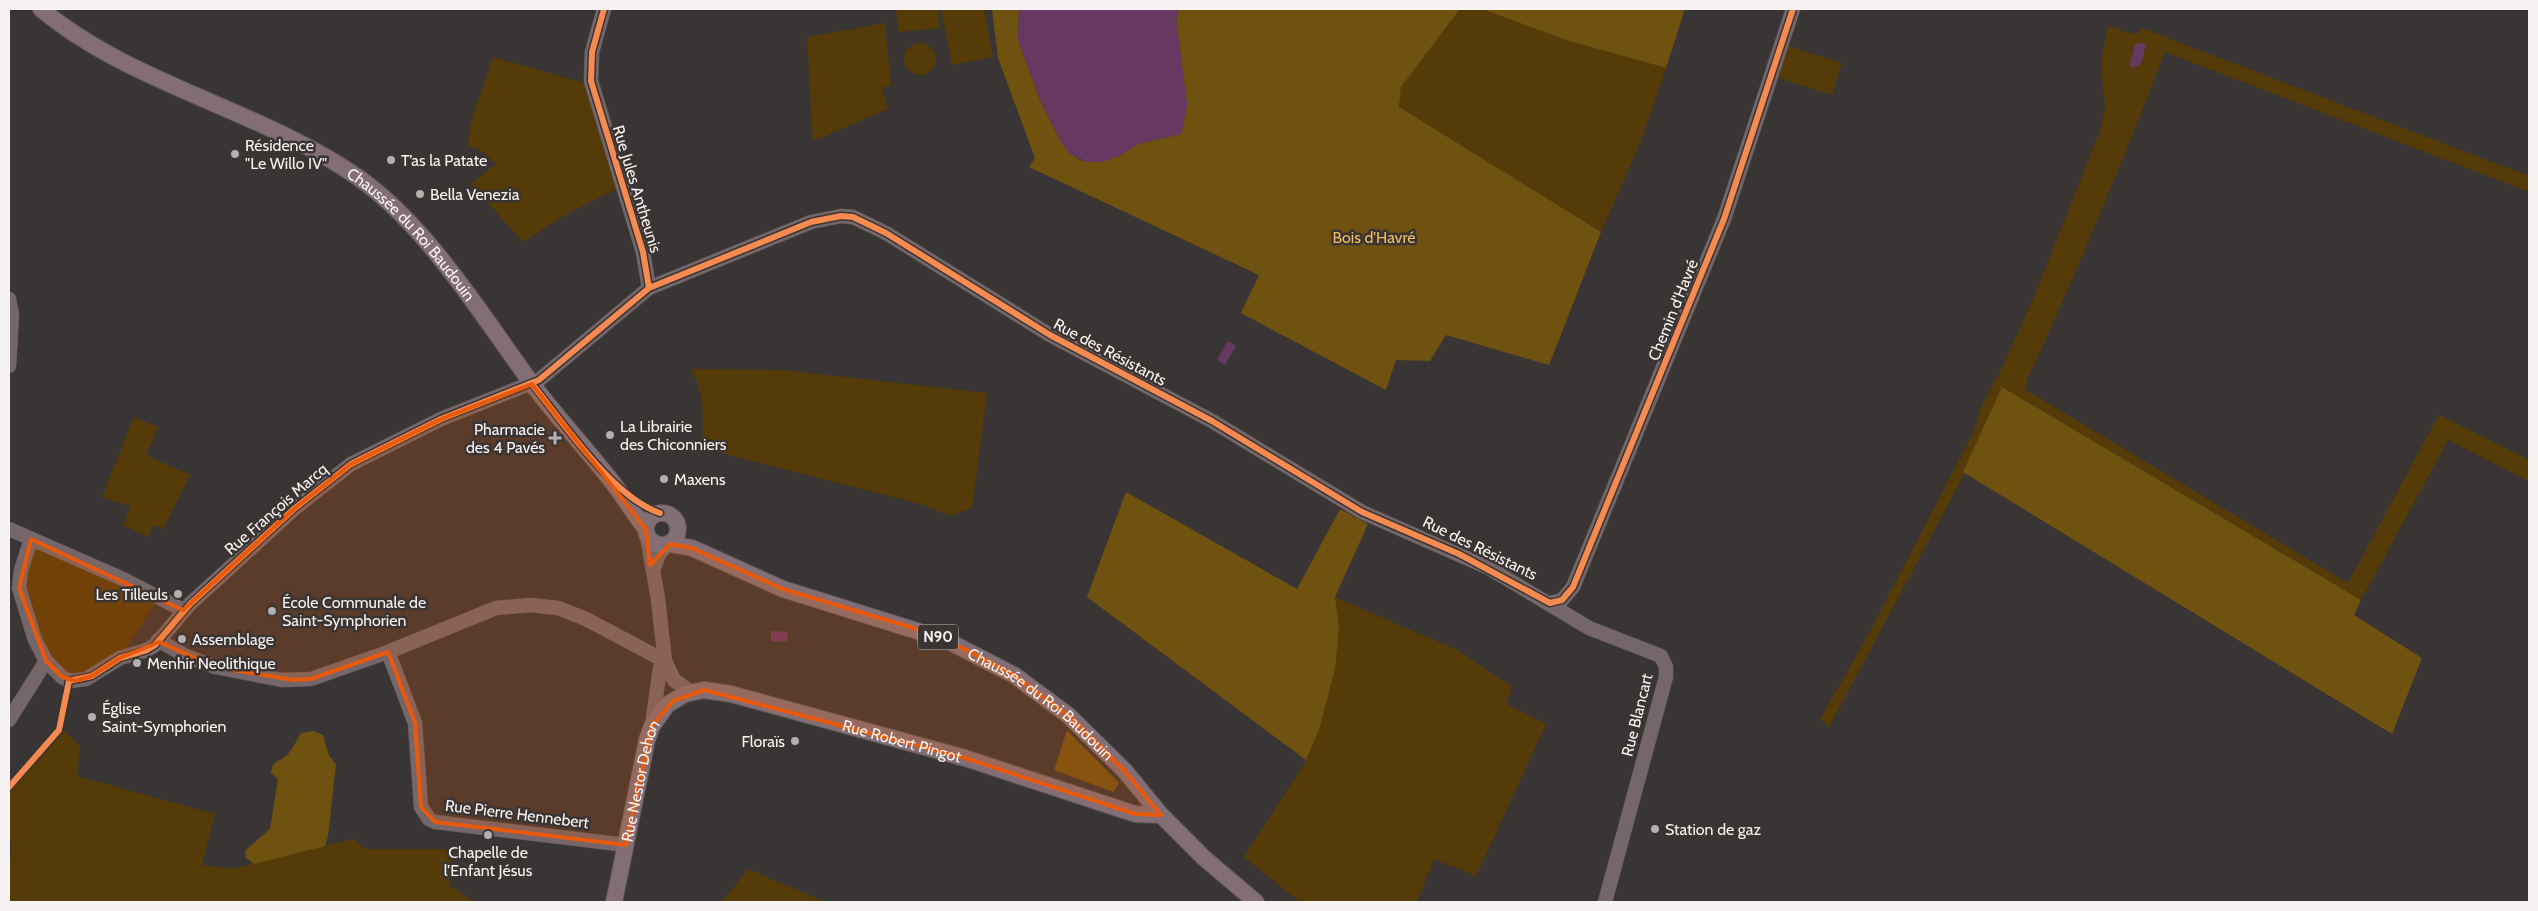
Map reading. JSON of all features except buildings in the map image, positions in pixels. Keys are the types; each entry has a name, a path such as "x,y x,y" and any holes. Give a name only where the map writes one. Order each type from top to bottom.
{"main road":[{"name":"Chaussée du Roi Baudouin","path":"41,9 98,48 289,138 360,179 400,215 431,249 532,384 611,480 647,533"},
{"name":"Chaussée du Roi Baudouin","path":"611,480 644,506 660,513"},
{"path":"660,513 670,515 677,522 678,534 668,544 655,544 647,533 649,519 660,513"},
{"name":"Chaussée du Roi Baudouin","path":"677,522 690,538 720,560"},
{"name":"Chaussée du Roi Baudouin","path":"668,544 692,548 783,589 946,640 1014,675 1068,715 1125,771 1161,815 1204,858 1256,902"},
{"name":"Rue Robert Pingot","path":"652,726 667,705 691,692 711,690 965,758 1135,814 1161,815"},
{"name":"Rue Nestor Dehon","path":"614,902 647,740 652,726"}],"street":[{"name":"Rue Jules Antheunis","path":"604,9 592,52 591,81 643,252 649,288"},
{"name":"Chemin d'Havré","path":"1550,603 1562,600 1572,587 1692,298 1743,164 1793,9"},
{"name":"Rue des Résistants","path":"649,288 811,222 841,216 853,218 886,232 1050,335 1212,421 1362,512 1459,554 1550,603"},
{"path":"532,384 649,288"},
{"path":"9,299 12,314 9,366"},
{"name":"Rue François Marcq","path":"46,662 62,678 75,681 92,676 121,657 147,650 183,610 295,508 351,464 441,419 532,384"},
{"path":"9,529 123,579 183,610"},
{"name":"Rue Nestor Dehon","path":"647,533 650,559 654,570 665,661 674,680 691,692"},
{"path":"9,720 46,662 14,589 31,539"},
{"path":"654,570 659,554 668,544"},
{"name":"Rue Blancart","path":"1550,603 1589,628 1656,653 1661,656 1666,667 1666,677 1606,902"},
{"path":"158,640 186,656 216,667 282,680 311,679 388,652 496,608 530,605 558,608 586,619 665,661"},
{"name":"Rue Pierre Hennebert","path":"388,652 415,723 422,807 429,819 435,822 626,845"},
{"name":"Rue Nestor Dehon","path":"652,726 660,668 665,661"}],"highlighted area":[{"path":"532,384 646,529 650,565 670,544 692,548 783,589 920,630 969,651 1014,675 1068,715 1125,771 1161,815 1135,814 965,758 704,690 673,701 652,726 626,845 435,822 421,807 415,723 388,652 311,679 293,680 215,667 159,642 120,658 92,676 75,681 62,677 46,661 19,588 31,539 183,610 295,508 351,464 441,419"}],"shaded area":[{"path":"896,9 938,9 940,28 898,32"},
{"path":"941,9 984,9 993,57 952,65"},
{"path":"1019,9 1179,9 1176,20 1187,104 1181,134 1138,144 1119,156 1102,162 1087,162 1070,154 1061,142 1040,100 1018,40"},
{"path":"1460,9 1482,9 1563,39 1666,68 1640,143 1601,232 1399,107 1401,87"},
{"path":"885,23 891,85 882,88 888,109 813,141 807,37"},
{"path":"2108,25 2125,32 2138,34 2140,29 2147,30 2529,176 2529,192 2165,52 2099,217 2027,380 2026,390 2348,583 2439,415 2529,460 2529,481 2448,440 2361,600 2002,387 1958,486 1829,727 1820,719 1865,641 1974,431 1981,408 2004,364 2034,297 2100,131 2105,108 2101,63"},
{"path":"920,43 926,44 931,48 935,53 935,65 931,70 926,74 920,75 914,74 909,70 905,65 904,59 905,53 909,48 914,44"},
{"path":"1782,44 1842,63 1832,95 1772,76"},
{"path":"2135,44 2146,44 2141,64 2132,68 2130,65"},
{"path":"493,57 585,83 622,186 567,214 523,242 471,184 496,164 480,150 468,146 470,125"},
{"path":"1228,341 1236,346 1225,365 1217,360"},
{"path":"691,369 783,370 987,393 972,508 949,516 924,505 702,448 703,417 701,398"},
{"path":"134,417 158,427 146,455 190,475 163,529 154,525 148,537 123,525 131,507 102,497"},
{"path":"38,548 159,597 120,658 75,681 35,640 21,570 31,552"},
{"path":"1335,597 1457,650 1512,687 1506,704 1546,724 1476,876 1434,859 1417,902 1300,902 1244,857 1306,761 1319,730 1335,669 1339,629"},
{"path":"771,631 788,632 787,642 771,641"},
{"path":"62,729 80,746 77,776 215,814 202,865 232,869 353,839 365,849 451,849 450,886 475,902 9,902 9,866 12,847 9,837 9,787"},
{"path":"748,869 826,902 722,902"}],"green space":[{"name":"Bois d'Havré","path":"992,9 1019,9 1018,40 1040,100 1061,142 1078,159 1087,162 1102,162 1119,156 1138,144 1181,134 1187,104 1176,20 1179,9 1460,9 1401,87 1399,107 1601,232 1549,365 1446,335 1430,361 1396,360 1386,390 1241,313 1259,275 1029,167 1035,158 998,58"},
{"path":"1482,9 1685,9 1666,68 1563,39"},
{"path":"2002,387 2361,600 2354,615 2422,658 2392,734 1963,472"},
{"path":"1126,492 1297,589 1340,509 1368,524 1335,597 1339,629 1335,669 1319,730 1306,760 1087,597"},
{"path":"1067,730 1119,783 1113,792 1054,770"},
{"path":"313,731 323,735 329,756 336,764 328,836 325,846 254,864 246,858 245,851 270,829 278,779 271,773 273,766 289,753 301,733"}],"cycle path":[{"path":"604,9 592,52 591,81 643,252 649,288"},
{"path":"9,787 59,730 69,681 92,676 120,658 147,650 155,645 190,604 295,508 351,464 441,419 539,380 649,288 811,222 841,216 853,217 886,233 1050,335 1212,421 1362,512 1459,554 1550,603 1562,600 1573,587 1724,219 1793,9"},
{"path":"532,384 574,438 607,476 642,505 660,513"}],"place":[{"name":"Résidence \"Le Willo IV\"","path":"235,154"},
{"name":"T’as la Patate","path":"391,160"},
{"name":"Bella Venezia","path":"420,194"},
{"name":"La Librairie des Chiconniers","path":"610,435"},
{"name":"Pharmacie des 4 Pavés","path":"555,438"},
{"name":"Maxens","path":"664,479"},
{"name":"Les Tilleuls","path":"178,594"},
{"name":"École Communale de Saint-Symphorien","path":"272,611"},
{"name":"Assemblage","path":"182,639"},
{"name":"Menhir Neolithique","path":"137,663"},
{"name":"Église Saint-Symphorien","path":"92,717"},
{"name":"Floraïs","path":"795,741"},
{"name":"Station de gaz","path":"1655,829"},
{"name":"Chapelle de l’Enfant Jésus","path":"488,835"}]}
